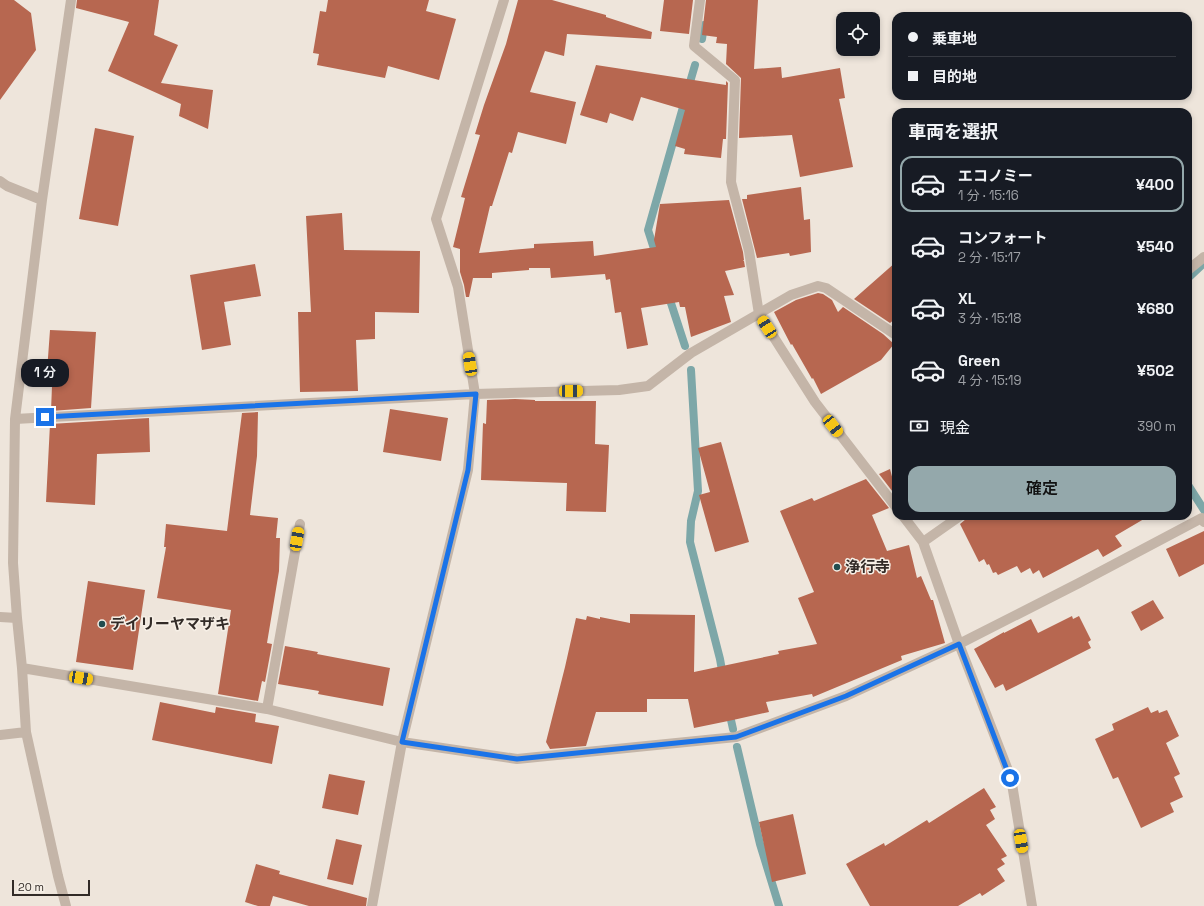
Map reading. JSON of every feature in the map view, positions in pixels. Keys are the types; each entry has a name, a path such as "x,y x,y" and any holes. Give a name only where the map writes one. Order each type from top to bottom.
{"street":[{"path":"66,906 26,732 13,563 15,419 42,200 71,0"},
{"path":"372,906 402,742 468,470 476,394 458,287 436,219 504,0"},
{"path":"700,0 694,46 735,80 731,182 749,251 759,314 815,402 892,502"},
{"path":"0,181 7,186 42,200"},
{"path":"1192,267 1204,257"},
{"path":"15,419 476,394 619,390 648,386 691,353 790,295 818,286 826,288 892,332"},
{"path":"22,668 267,709 402,742 517,759 736,737 846,696 959,644 1202,518 1204,522"},
{"path":"906,520 923,542 959,644 1010,778 1032,906"},
{"path":"923,542 954,520"},
{"path":"267,709 300,524"},
{"path":"0,617 17,618"},
{"path":"0,735 26,732"}],"building":[{"path":"0,0 14,0 31,13 36,50 0,100"},
{"path":"77,0 159,0 154,35 178,45 161,83 213,90 208,129 179,116 181,104 108,71 129,22 76,8"},
{"path":"328,0 429,0 426,11 456,19 439,80 388,66 385,78 317,65 319,54 313,53 320,11 326,12"},
{"path":"518,0 552,0 606,15 606,17 652,32 651,39 567,34 564,56 545,51 530,92 576,102 566,144 518,132 512,153 509,152 492,206 490,206 479,253 534,248 534,244 593,241 594,256 656,247 654,240 660,204 729,200 743,252 745,267 725,271 734,295 724,296 731,322 691,337 685,307 680,307 679,302 641,308 648,345 627,349 621,312 615,313 610,279 606,280 605,274 551,278 550,268 529,268 529,270 492,273 492,278 473,278 469,297 466,297 460,272 460,249 453,247 465,198 461,197 480,135 475,134 506,44"},
{"path":"664,0 693,0 689,34 660,31"},
{"path":"706,0 758,0 754,69 781,67 782,78 840,68 845,98 839,99 853,167 800,177 792,135 739,138 741,78 726,64 727,44 716,43 717,37 702,35"},
{"path":"596,65 726,85 726,81 728,83 726,139 723,139 721,158 684,154 685,149 675,146 685,110 641,97 633,121 610,113 607,123 580,115"},
{"path":"95,128 134,136 118,226 79,219"},
{"path":"801,187 804,220 810,219 811,252 790,256 789,253 757,258 742,199 747,199 747,195"},
{"path":"342,213 344,250 420,251 419,313 375,312 375,339 356,340 358,391 300,392 298,312 311,312 306,216"},
{"path":"255,264 261,296 224,302 231,345 202,350 190,275"},
{"path":"892,266 892,321 890,323 854,299"},
{"path":"818,293 823,294 832,300 838,312 843,307 883,334 892,342 892,346 881,360 821,394 813,378 812,379 792,344 791,345 774,312 796,300"},
{"path":"50,330 96,332 91,408 51,411 52,386 46,385"},
{"path":"515,399 535,401 596,401 595,444 609,445 606,512 566,511 567,483 481,480 483,423 486,424 487,400"},
{"path":"390,409 448,418 441,461 383,452"},
{"path":"258,412 257,456 250,515 278,518 276,538 280,538 279,571 267,643 272,644 265,682 262,681 258,701 218,694 231,610 157,598 166,547 164,547 166,524 227,531 242,413"},
{"path":"149,418 150,452 97,454 95,505 46,502 50,424"},
{"path":"721,442 749,542 715,552 699,495 710,492 698,448"},
{"path":"890,469 892,477 892,491 879,474"},
{"path":"866,479 889,508 872,515 887,551 909,545 917,578 921,576 931,600 933,600 945,643 901,656 902,660 813,697 812,694 766,702 769,712 694,728 688,699 647,699 647,712 596,712 586,746 550,749 546,742 576,618 586,620 587,616 600,619 600,617 630,623 630,614 695,615 694,672 779,654 778,651 817,644 798,598 814,592 780,511 812,498 814,501"},
{"path":"965,520 1142,520 1115,536 1122,546 1103,557 1098,549 1043,578 1039,570 1033,574 1030,568 1021,573 1017,566 998,575 996,572 993,573 989,564 987,565 984,559 979,562 960,524"},
{"path":"1204,531 1204,564 1179,577 1166,549"},
{"path":"88,581 145,590 133,670 76,662"},
{"path":"1153,600 1164,618 1141,631 1131,612"},
{"path":"1072,616 1073,619 1079,616 1091,640 1088,642 1091,648 1006,691 1003,684 995,688 974,649 1031,619 1038,633"},
{"path":"285,646 318,652 317,654 390,668 383,706 318,694 319,691 278,684"},
{"path":"160,702 215,713 216,707 256,714 255,722 279,726 272,764 152,740"},
{"path":"1148,707 1151,713 1158,710 1159,713 1167,710 1179,736 1166,743 1180,774 1174,777 1183,797 1170,803 1174,812 1141,828 1118,777 1113,779 1095,739 1114,730 1112,724"},
{"path":"329,774 365,781 358,815 322,808"},
{"path":"984,788 996,807 990,810 995,819 986,825 1007,856 1001,859 1005,864 997,869 1005,881 982,896 980,893 958,906 870,906 846,864 884,843 885,846 927,820 929,823"},
{"path":"793,814 806,874 772,882 759,822"},
{"path":"336,839 362,845 353,885 327,879"},
{"path":"256,864 280,871 279,874 367,898 366,906 309,906 273,896 270,906 258,906 245,902"}],"waterway":[{"path":"702,39 704,25"},
{"path":"688,89 695,65"},
{"path":"657,258 648,230 685,100"},
{"path":"1192,274 1204,263"},
{"path":"668,294 685,346"},
{"path":"691,370 698,491 691,521 690,542 723,676"},
{"path":"1192,491 1204,510"},
{"path":"729,711 733,729"},
{"path":"737,747 760,844 779,906"}],"place":[{"name":"浄行寺","path":"837,567"},
{"name":"デイリーヤマザキ","path":"102,624"}],"route":[{"path":"45,417 476,394 468,470 402,742 517,759 736,737 846,696 959,644 1010,778"}]}
